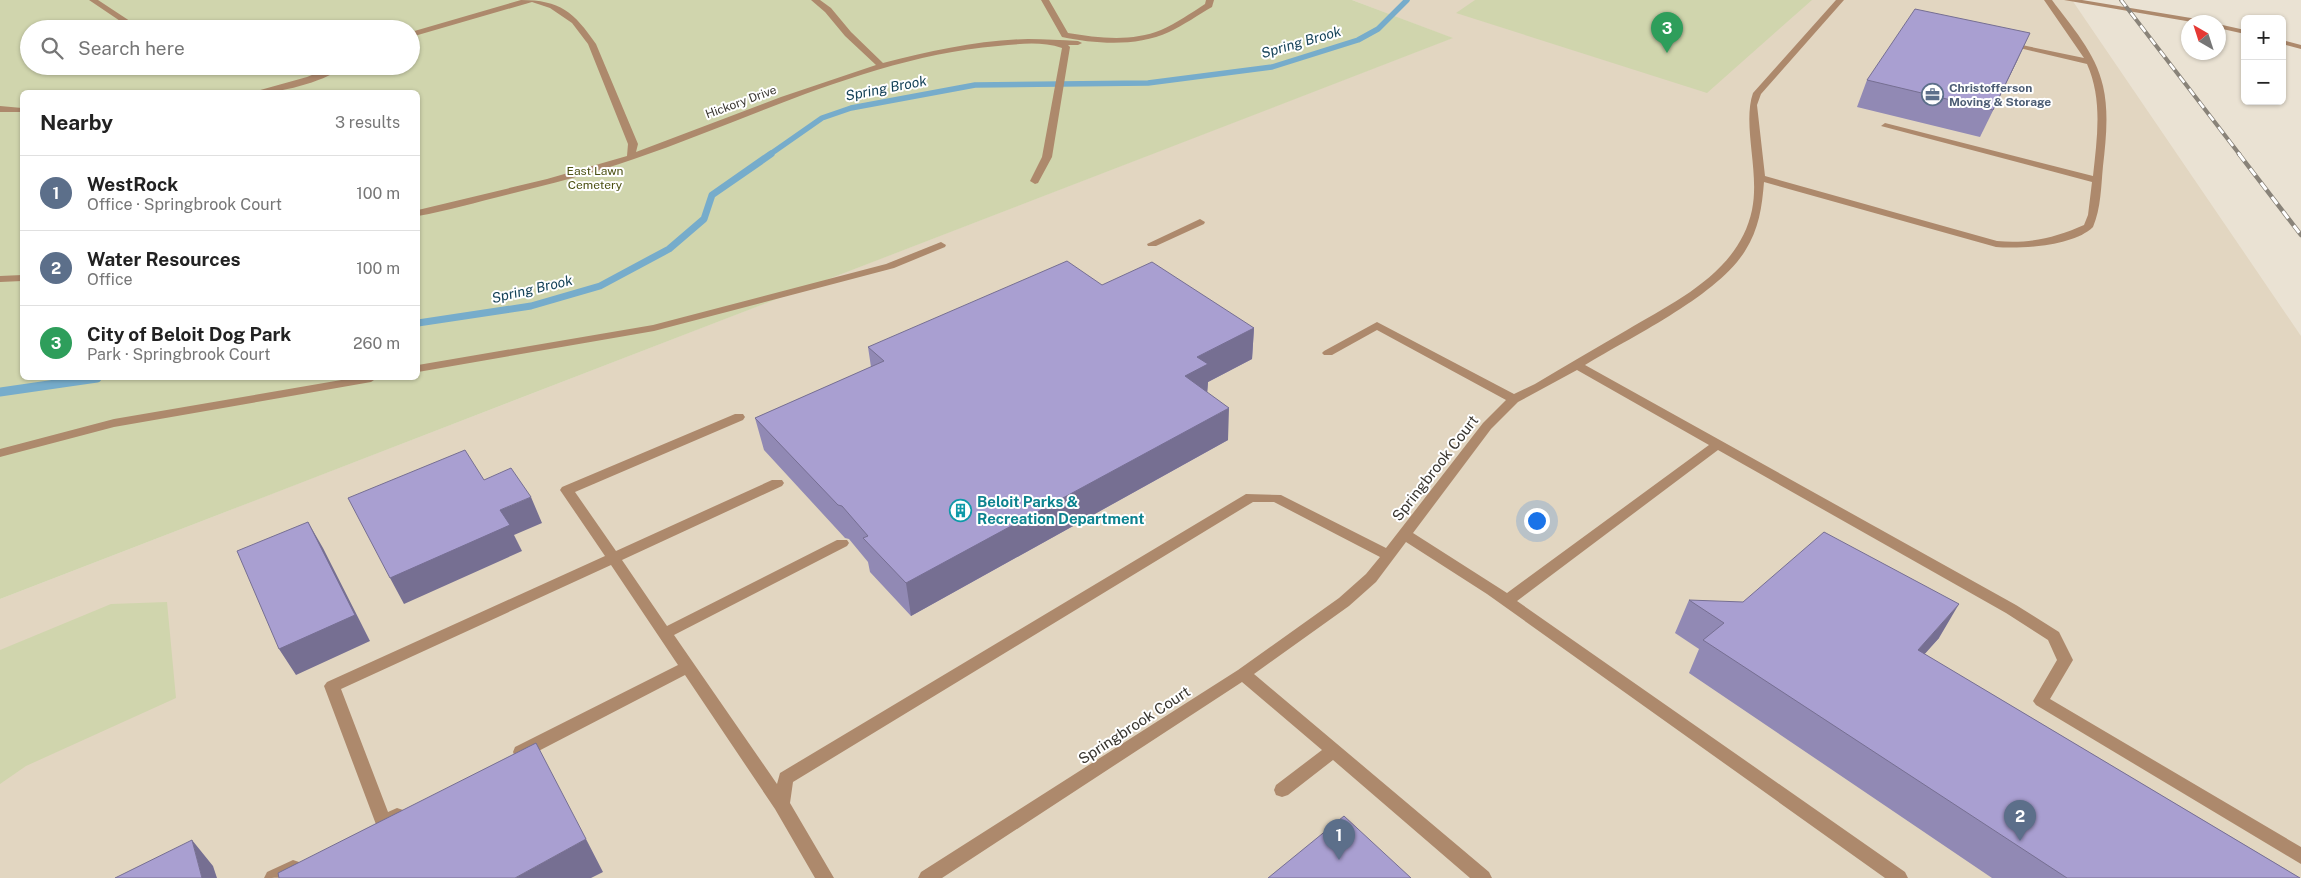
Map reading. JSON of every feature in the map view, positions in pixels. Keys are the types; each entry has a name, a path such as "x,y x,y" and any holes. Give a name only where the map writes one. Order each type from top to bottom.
{"street":[{"path":"93,0 124,20"},
{"path":"420,32 529,0"},
{"path":"534,0 554,5 583,29 592,44 633,144 631,157"},
{"path":"815,0 828,10 848,34 881,65"},
{"path":"1045,0 1065,36 1094,40 1124,40 1163,32 1209,5 1210,0"},
{"name":"Springbrook Court","path":"927,878 1244,674 1344,602 1371,578 1487,426 1514,399 1539,387 1679,304 1705,287 1723,270 1740,251 1750,232 1757,210 1760,178 1752,105 1757,93 1840,0"},
{"path":"1760,178 1980,240 2020,246 2042,244 2066,237 2088,227 2093,214 2102,121 2099,86 2090,62 2048,0"},
{"path":"2068,0 2181,18"},
{"path":"2226,28 2241,31"},
{"path":"1035,181 1048,157 1059,79 1066,48 1047,40"},
{"name":"Hickory Drive","path":"420,213 561,178 631,157 824,84 910,57 986,44 1047,40 1078,43"},
{"path":"2002,42 2090,62"},
{"path":"2286,43 2301,47"},
{"path":"267,90 293,85 323,75"},
{"path":"0,109 20,110"},
{"path":"1885,126 2096,180"},
{"path":"1152,244 1200,222"},
{"path":"420,369 501,353 654,328 890,266 941,245"},
{"path":"0,279 20,278"},
{"path":"1328,353 1377,325 1514,399"},
{"path":"1577,365 2011,609 2054,636 2065,660 2041,702 2301,856"},
{"path":"0,453 114,423 359,380"},
{"path":"739,417 567,490 666,633 780,804 825,878"},
{"path":"1508,600 1718,444"},
{"path":"383,822 332,686 777,483"},
{"path":"780,804 786,778 1252,497 1276,498 1388,555"},
{"path":"1404,534 1508,600 1899,878"},
{"path":"666,633 842,543"},
{"path":"505,760 688,667"},
{"path":"1244,674 1483,878"},
{"path":"1282,790 1334,750"},
{"path":"366,831 409,809"},
{"path":"273,878 307,861"}],"shaded area":[{"path":"1352,0 2072,0 2301,336 2301,878 0,878 0,599 1452,38"}],"green space":[{"name":"East Lawn Cemetery","path":"0,0 1352,0 1453,38 0,599"},
{"path":"1475,0 1812,0 1707,93 1456,13"},
{"path":"167,602 176,698 26,766 0,784 0,650 111,604"}],"building":[{"name":"Christofferson Moving & Storage","path":"1915,9 2030,33 1993,110 1867,80"},
{"name":"Beloit Parks & Recreation Department","path":"1067,261 1102,285 1152,262 1254,328 1197,357 1208,364 1185,376 1229,408 906,583 863,538 868,536 842,506 838,505 755,418 884,361 868,347"},
{"path":"465,450 484,480 511,468 531,497 500,510 510,525 390,578 348,498"},
{"path":"308,522 355,615 279,649 237,551"},
{"path":"1824,532 1959,604 1918,650 2300,878 2067,878 1703,640 1724,623 1689,600 1743,602"},
{"path":"536,743 586,839 515,878 279,878 278,873"},
{"path":"1344,816 1411,878 1268,878"},
{"path":"192,840 202,878 115,878"}],"waterway":[{"name":"Spring Brook","path":"769,155 822,118 851,108 975,85 1148,83 1272,67 1358,40 1378,29 1407,0"},
{"name":"Spring Brook","path":"420,323 531,306 600,286 669,249 704,219 712,195 771,154"},
{"name":"Spring Brook","path":"0,392 83,380"}],"railway":[{"path":"2121,0 2240,155"},
{"path":"2239,154 2301,235"}],"place":[{"name":"City of Beloit Dog Park","path":"1667,53"},
{"name":"Christofferson Moving & Storage","path":"1933,95"},
{"name":"Beloit Parks & Recreation Department","path":"961,510"},
{"name":"Water Resources","path":"2020,841"},
{"name":"WestRock","path":"1339,860"}]}
